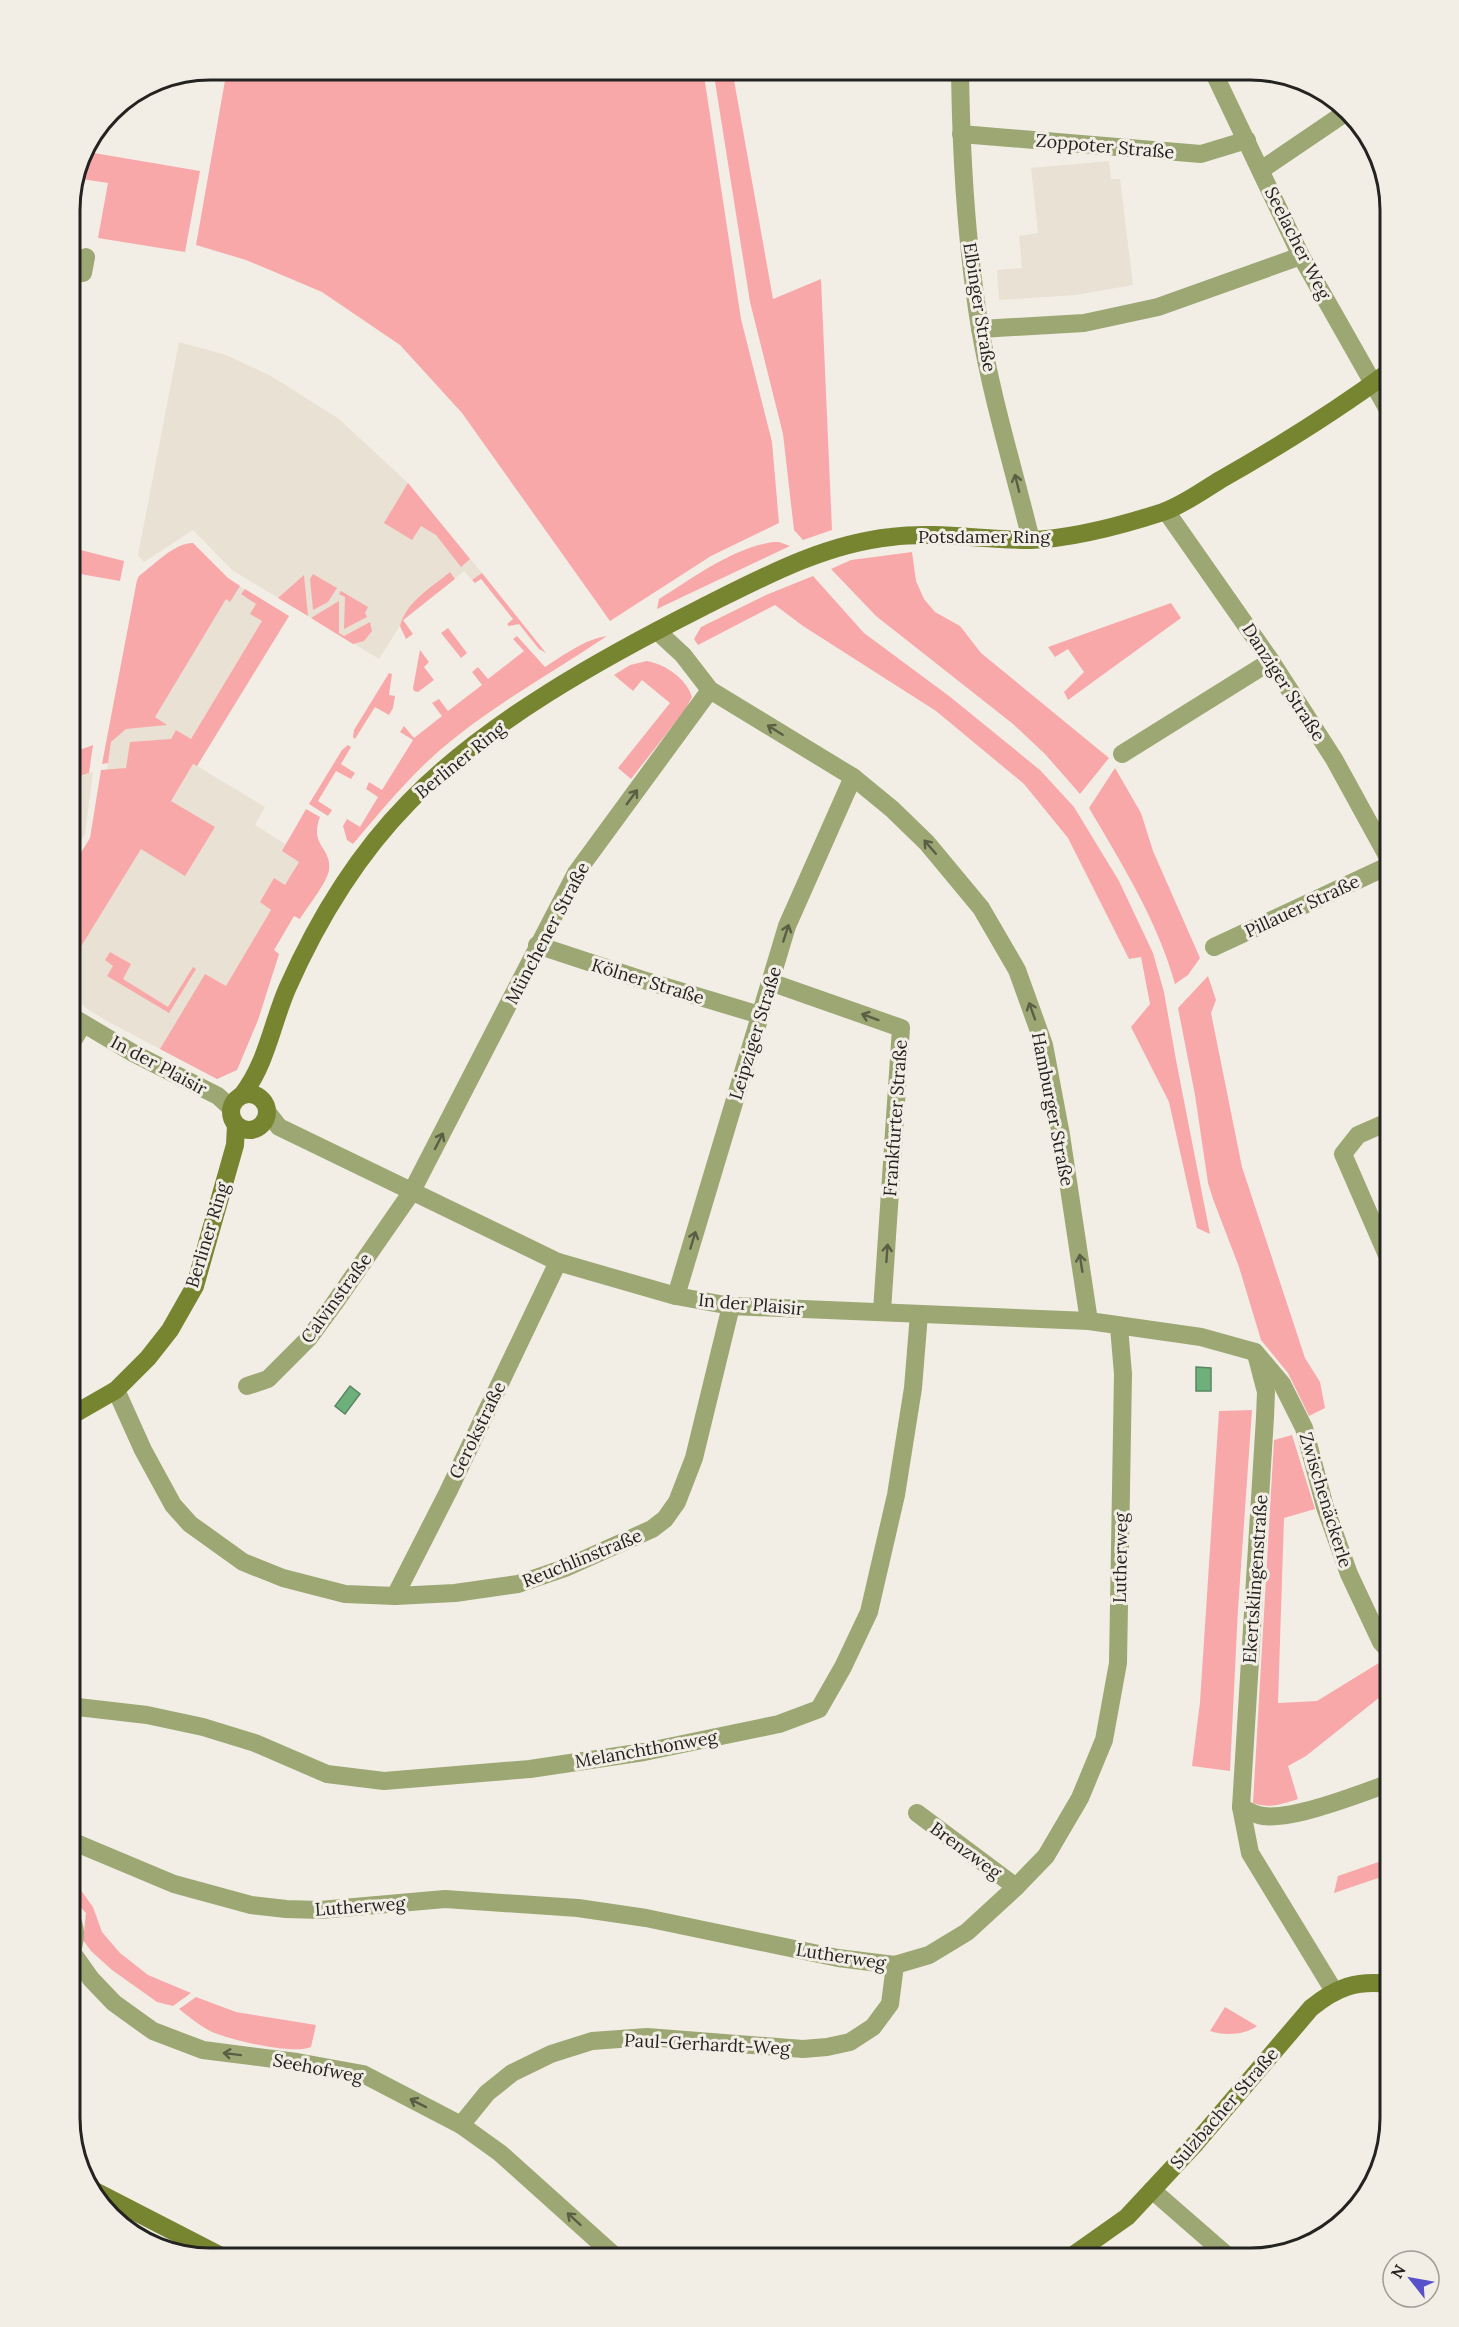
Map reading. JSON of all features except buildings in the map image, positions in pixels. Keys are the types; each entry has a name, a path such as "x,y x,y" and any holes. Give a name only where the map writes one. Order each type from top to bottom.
{"street":[{"name":"Elbinger Straße","path":"960,80 961,134 973,281 980,329 1031,540"},
{"name":"Seelacher Weg","path":"1217,80 1301,256 1380,395"},
{"path":"1262,170 1340,117"},
{"name":"Zoppoter Straße","path":"961,134 1201,154 1247,140"},
{"path":"980,329 1084,323 1158,307 1301,256"},
{"path":"80,272 83,273 86,258"},
{"name":"Potsdamer Ring","path":"758,579 835,548 896,536 1031,540 1095,530 1166,511 1269,453 1380,378"},
{"name":"Danziger Straße","path":"1166,511 1271,661 1334,759 1380,844"},
{"name":"Berliner Ring","path":"80,1411 116,1390 148,1358 170,1330 195,1286 234,1145 287,990 310,943 353,869 403,808 441,771 477,743 585,672 657,631 758,579"},
{"name":"Hamburger Straße","path":"657,631 683,655 710,690 853,777 892,809 927,843 981,908 1017,970 1047,1057 1089,1321"},
{"path":"1122,754 1271,661"},
{"name":"Münchener Straße","path":"411,1192 576,873 710,690"},
{"name":"Leipziger Straße","path":"676,1296 787,926 853,777"},
{"name":"Pillauer Straße","path":"1214,947 1380,868"},
{"name":"Kölner Straße","path":"537,945 760,1015"},
{"name":"Frankfurter Straße","path":"770,982 901,1028 882,1311"},
{"name":"In der Plaisir","path":"80,1021 133,1053 411,1192 558,1262 676,1296 731,1306 1089,1321 1201,1337 1255,1352"},
{"path":"1380,1125 1358,1135 1343,1154 1380,1239"},
{"name":"Calvinstraße","path":"247,1386 268,1379 309,1338 411,1192"},
{"name":"Gerokstraße","path":"395,1596 448,1492 558,1262"},
{"name":"Reuchlinstraße","path":"116,1390 143,1450 173,1505 190,1524 243,1562 283,1578 345,1594 395,1596 455,1593 518,1584 565,1568 652,1529 665,1519 677,1502 694,1458 731,1306"},
{"name":"Melanchthonweg","path":"80,1707 147,1714 203,1727 255,1743 327,1774 384,1781 530,1769 644,1752 779,1724 819,1709 843,1667 869,1612 896,1495 913,1388 919,1314"},
{"name":"Lutherweg","path":"80,1845 174,1884 251,1905 320,1910 445,1899 578,1908 646,1918 838,1958 894,1965 929,1955 967,1932 1046,1856 1075,1808 1104,1740 1118,1663 1123,1374 1119,1327"},
{"name":"Zwischenäckerle","path":"1255,1352 1282,1384 1304,1428 1325,1508 1349,1575 1380,1640"},
{"name":"Ekertsklingenstraße","path":"1255,1352 1266,1392 1241,1808 1251,1853 1334,1991"},
{"path":"1241,1808 1265,1816 1280,1815 1321,1807 1380,1787"},
{"name":"Brenzweg","path":"916,1813 1016,1887"},
{"name":"Seehofweg","path":"80,1964 114,2003 153,2031 203,2050 297,2062 363,2074 461,2125 500,2153 605,2247"},
{"name":"Paul-Gerhardt-Weg","path":"461,2125 487,2093 512,2073 550,2054 591,2041 646,2037 803,2049 850,2042 873,2027 890,2004 894,1965"},
{"name":"Sulzbacher Straße","path":"1084,2248 1119,2225 1311,2008 1334,1991 1358,1983 1380,1984"},
{"path":"1152,2190 1218,2248"},
{"path":"107,2197 204,2247"}],"shaded area":[{"path":"225,80 705,80 741,319 772,442 779,523 711,556 610,621 462,413 400,345 322,292 246,260 196,245"},
{"path":"715,80 734,80 773,299 821,279 832,530 803,540 794,530 783,434 750,302"},
{"path":"93,153 200,171 185,252 98,238 108,183 83,179"},
{"path":"1109,161 1111,179 1120,179 1133,285 1076,295 999,300 997,270 1022,268 1019,236 1038,233 1031,168"},
{"path":"179,342 226,355 271,376 339,419 408,483 482,573 472,580 464,571 403,621 379,659 232,570 193,530 144,562 138,555"},
{"path":"408,483 470,559 461,567 436,535 421,526 412,540 384,523"},
{"path":"773,542 790,546 657,609 659,599 713,565 743,550"},
{"path":"193,543 228,578 240,586 230,602 226,599 155,717 167,725 126,729 111,742 108,763 102,764 137,580 164,555"},
{"path":"80,550 124,561 120,581 80,574"},
{"path":"912,552 916,581 924,599 935,612 960,626 981,653 1109,758 1080,794 1045,754 1013,724 876,616 831,569 851,560"},
{"path":"219,569 228,579 289,616 197,766 265,807 255,825 285,844 290,837 320,887 300,919 294,916 274,950 279,954 258,1020 237,1070 217,1079 105,1020 80,1003 80,871 88,859 114,723"},
{"path":"450,572 455,579 403,620 413,634 406,639 400,626 403,617 414,602"},
{"path":"482,573 546,653 539,649 519,624 509,626 507,624 513,619 481,579 475,583 472,580"},
{"path":"313,574 337,588 328,602 313,610 310,579"},
{"path":"304,575 308,616 278,598"},
{"path":"813,576 864,633 949,696 1040,770 1074,807 1119,881 1153,953 1164,992 1210,1234 1197,1228 1169,1102 1131,1027 1150,1004 1141,957 1129,959 1068,838 1024,784 936,711 803,626 775,605 698,645 694,639 701,627 766,595"},
{"path":"245,589 289,616 197,766 193,764 171,801 215,827 185,876 141,849 80,948 80,854 90,838 101,770 126,768 130,742 171,739 176,730 191,739 262,621 250,614 256,604 241,594"},
{"path":"341,591 368,607 365,613 367,617 344,629 345,597 339,594"},
{"path":"339,601 339,633 344,636 370,622 372,631 364,641 353,644 311,618"},
{"path":"1171,603 1181,618 1068,700 1064,692 1084,672 1068,649 1055,657 1048,647"},
{"path":"448,628 467,653 461,658 441,633"},
{"path":"517,636 545,667 583,644 607,636 501,704 460,734 417,772 353,844 347,840 343,826 347,819 360,827 378,797 366,789 369,782 382,790 413,740 400,732 404,726 414,738 442,716 432,703 439,699 448,711 482,685 472,672 478,667 488,679 524,651 513,639"},
{"path":"420,650 429,662 424,667 434,680 418,692 413,688"},
{"path":"647,661 661,665 674,673 685,684 692,697 685,710 631,779 618,768 670,703 642,680 633,691 614,675 630,665"},
{"path":"389,673 392,674 389,695 395,696 393,708 389,715 375,707 355,739 354,730"},
{"path":"93,745 89,773 80,776 80,750"},
{"path":"348,745 351,747 341,764 355,773 351,779 336,771 318,801 332,810 328,816 309,804 342,750"},
{"path":"1115,768 1141,813 1153,851 1200,958 1188,975 1175,984 1149,916 1089,808"},
{"path":"93,772 85,834 80,842 80,776"},
{"path":"306,809 320,817 317,834 329,862 329,870 321,888 300,919 294,916 274,950 279,954 258,1020 237,1070 217,1079 160,1049 205,974 226,986 271,910 260,902 274,878 285,885 299,862 282,851"},
{"path":"110,952 131,964 123,979 168,1007 193,967 196,969 169,1013 107,976 113,966 105,960"},
{"path":"1208,976 1216,1000 1211,1013 1242,1167 1305,1358 1320,1382 1325,1408 1309,1416 1288,1373 1261,1340 1239,1267 1208,1183 1195,1095 1178,1008"},
{"path":"1196,1367 1211,1368 1211,1391 1196,1391"},
{"path":"350,1386 360,1394 345,1414 335,1406"},
{"path":"1252,1410 1238,1609 1230,1771 1192,1766 1200,1702 1219,1411"},
{"path":"1292,1435 1315,1509 1284,1518 1278,1703 1317,1701 1380,1662 1380,1697 1306,1756 1288,1766 1298,1799 1265,1806 1253,1803 1274,1440"},
{"path":"1380,1861 1380,1877 1334,1893 1338,1876"},
{"path":"80,1889 93,1907 102,1932 120,1953 148,1975 191,1993 173,2006 157,2002 112,1970 91,1951 83,1940 86,1913 80,1907"},
{"path":"196,1997 236,2012 316,2025 311,2047 276,2048 210,2031 179,2009"},
{"path":"1225,2007 1257,2026 1234,2034 1210,2031"}]}
